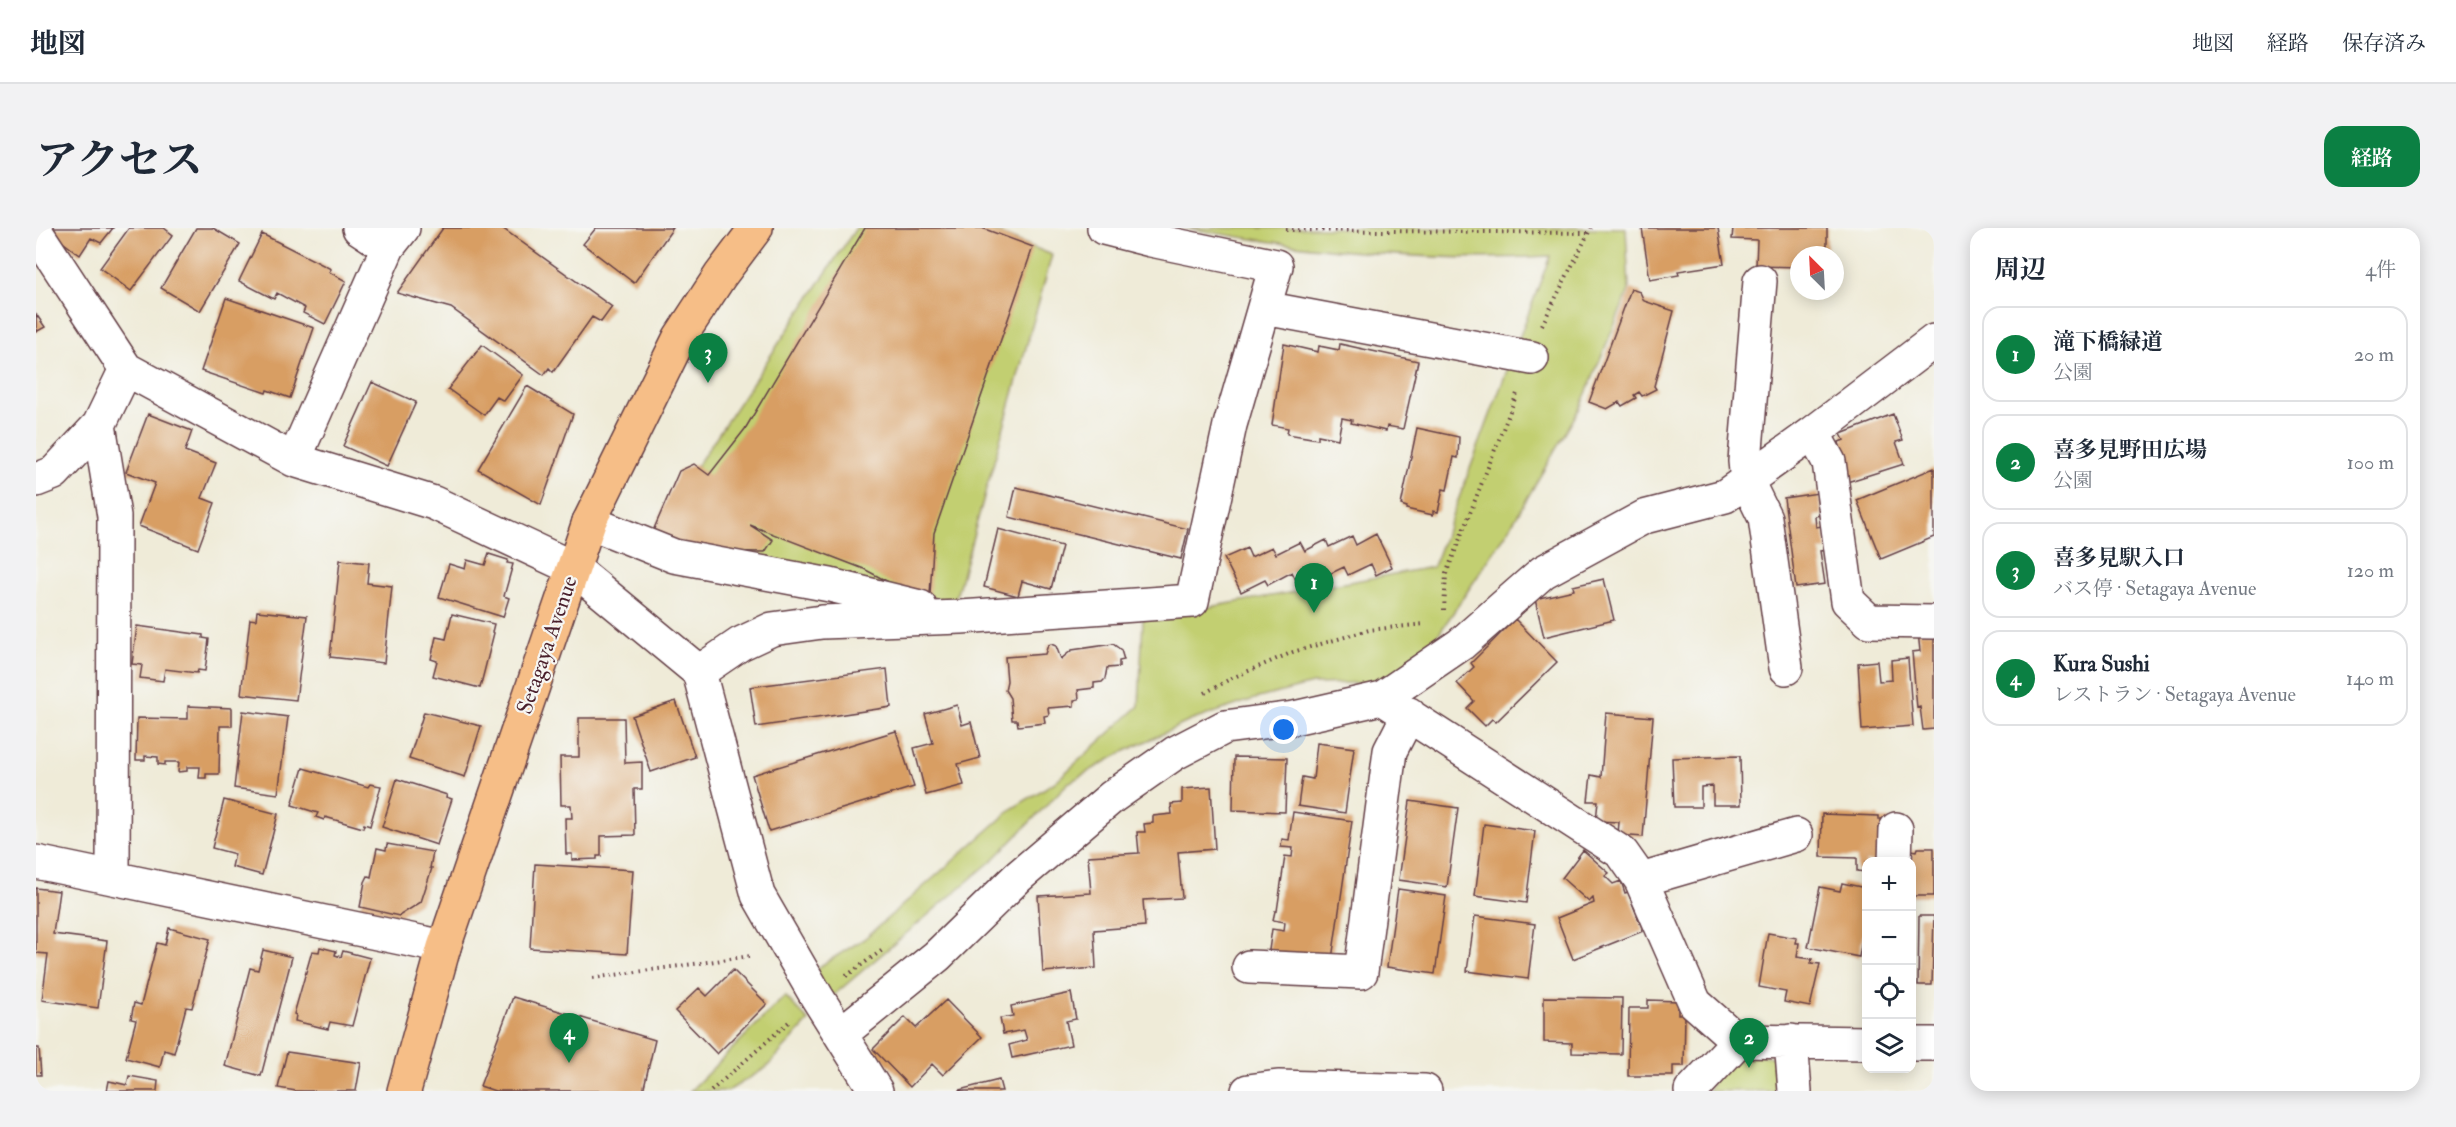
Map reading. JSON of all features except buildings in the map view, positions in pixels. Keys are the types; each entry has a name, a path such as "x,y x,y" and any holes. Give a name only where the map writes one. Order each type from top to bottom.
{"main road":[{"name":"Setagaya Avenue","path":"404,1091 444,947 589,522 680,337 720,276 756,228"}],"street":[{"path":"294,459 396,237 358,228"},
{"path":"699,672 740,644 772,629 822,622 961,617 1192,602 1230,425 1275,266 1104,228"},
{"path":"36,232 126,369 294,459 434,503 573,568 699,672 758,895 817,997 842,1033 876,1091"},
{"path":"1760,281 1745,461 1747,481 1765,518 1786,668"},
{"path":"1264,308 1532,358"},
{"path":"842,1033 937,956 1018,877 1112,797 1175,753 1225,727 1396,706 1461,644 1543,572 1644,517 1725,496 1813,433 1934,341"},
{"path":"36,480 54,473 99,425 126,369"},
{"path":"99,425 114,516 113,877"},
{"path":"1813,433 1829,462 1848,601 1869,621 1934,622"},
{"path":"589,522 674,556 830,585 961,617"},
{"path":"1396,706 1622,853 1641,880 1695,1003 1738,1041 1862,1043"},
{"path":"1249,966 1361,972 1396,706"},
{"path":"1895,857 1896,829"},
{"path":"1641,880 1796,835"},
{"path":"36,862 444,947"},
{"path":"1691,1091 1738,1041"},
{"path":"1791,1041 1795,1091"},
{"path":"1916,1044 1934,1044"},
{"path":"1248,1091 1278,1087 1425,1091"}],"path":[{"path":"1461,644 1443,622 1446,574 1532,358 1542,325 1591,228"},
{"path":"1281,230 1587,233"},
{"path":"593,978 790,951"}],"green space":[{"path":"856,228 987,228 1052,255 954,604 650,536"},
{"path":"1187,228 1626,228 1629,290 1580,408 1508,531 1432,644 1398,686 1356,683 1312,684 1251,700 1190,721 1123,752 1068,783 995,858 828,1000 809,973 864,939 1013,808 1055,782 1139,706 1143,619 1433,567 1550,256 1459,258 1368,253 1277,243"},
{"path":"785,996 809,1021 766,1068 728,1091 690,1091"},
{"path":"1730,1050 1784,1059 1787,1091 1708,1091"}],"place":[{"name":"喜多見駅入口","path":"708,383"},
{"name":"滝下橋緑道","path":"1314,613"},
{"name":"Kura Sushi","path":"569,1063"},
{"name":"喜多見野田広場","path":"1749,1068"}]}
